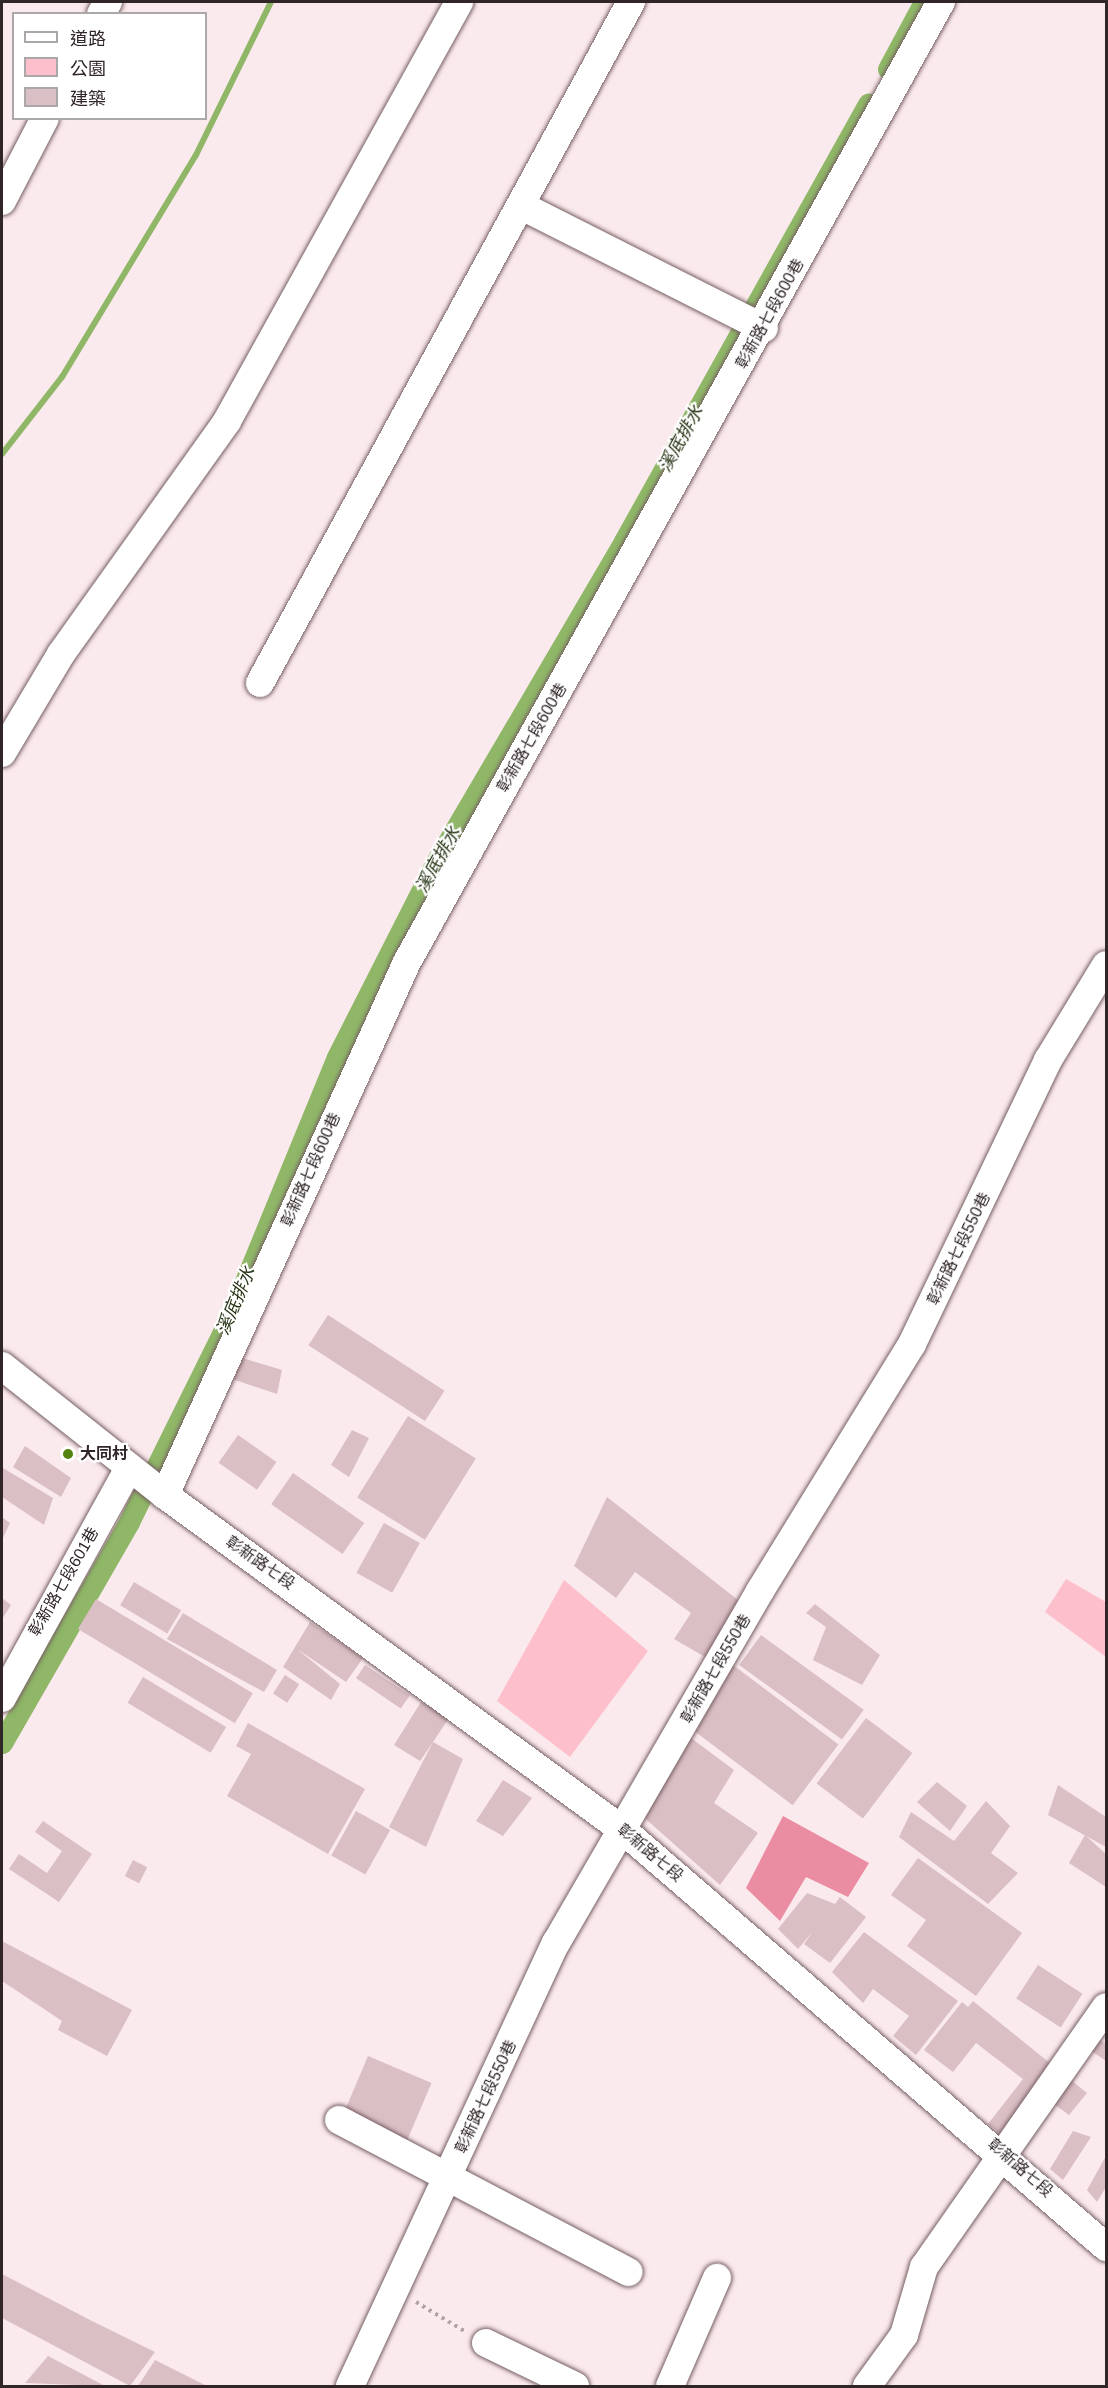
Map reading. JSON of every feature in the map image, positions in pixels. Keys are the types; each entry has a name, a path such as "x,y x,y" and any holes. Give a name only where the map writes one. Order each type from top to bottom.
{"street":[{"path":"2,753 62,654 227,421 459,2"},
{"path":"260,683 632,2"},
{"name":"彰新路七段600巷","path":"165,1495 407,962 764,328 941,2"},
{"path":"2,201 44,120"},
{"path":"522,206 764,328"},
{"name":"彰新路七段550巷","path":"350,2386 392,2288 447,2179 556,1943 624,1831 760,1591 912,1344 1048,1060 1107,965"},
{"path":"2,1366 129,1468"},
{"name":"彰新路七段","path":"129,1468 624,1831 1002,2153 1107,2247"},
{"name":"彰新路七段601巷","path":"2,1698 129,1468"},
{"path":"867,2386 904,2335 924,2267 1002,2153 1107,2007"},
{"path":"339,2120 447,2179 628,2272"},
{"path":"670,2386 717,2278"},
{"path":"486,2343 575,2386"}],"path":[{"path":"392,2288 486,2343"}],"green space":[{"path":"1066,1579 1106,1602 1106,1657 1045,1612"},
{"path":"564,1580 648,1651 570,1757 497,1701"}],"shaded area":[{"path":"783,1816 869,1863 848,1897 806,1877 780,1921 746,1888"}],"building":[{"path":"328,1315 445,1391 425,1421 308,1345"},
{"path":"239,1357 282,1370 277,1394 226,1377"},
{"path":"408,1416 476,1458 425,1540 357,1497"},
{"path":"352,1430 369,1438 349,1477 331,1465"},
{"path":"238,1435 277,1462 257,1490 218,1463"},
{"path":"25,1446 71,1478 61,1497 13,1467"},
{"path":"3,1468 53,1498 44,1525 2,1497"},
{"path":"293,1473 364,1523 342,1554 271,1504"},
{"path":"607,1497 743,1604 712,1661 674,1639 691,1613 635,1572 616,1598 574,1566"},
{"path":"2,1517 10,1523 2,1540"},
{"path":"384,1523 420,1543 392,1593 356,1573"},
{"path":"134,1582 181,1610 167,1633 120,1605"},
{"path":"2,1598 11,1605 2,1619"},
{"path":"96,1599 253,1693 235,1723 78,1629"},
{"path":"815,1604 880,1655 862,1685 813,1660 826,1627 806,1613"},
{"path":"183,1613 277,1670 264,1692 167,1639"},
{"path":"310,1622 363,1658 346,1682 297,1649 340,1684 331,1700 283,1667"},
{"path":"761,1635 864,1710 842,1740 739,1665"},
{"path":"365,1665 410,1695 401,1708 356,1678"},
{"path":"733,1665 838,1744 793,1805 687,1726"},
{"path":"285,1675 299,1684 287,1703 273,1693"},
{"path":"143,1677 226,1727 211,1753 128,1703"},
{"path":"421,1702 449,1718 420,1761 394,1745"},
{"path":"866,1718 912,1753 863,1818 817,1783"},
{"path":"248,1723 365,1789 328,1854 227,1796 251,1754 236,1746"},
{"path":"687,1735 734,1770 714,1803 758,1833 720,1885 639,1813"},
{"path":"433,1742 463,1759 426,1847 389,1827"},
{"path":"503,1780 532,1798 503,1836 476,1821"},
{"path":"937,1782 967,1806 950,1831 917,1802"},
{"path":"1058,1785 1106,1817 1106,1847 1048,1815"},
{"path":"986,1801 1010,1826 991,1853 1018,1873 988,1904 899,1837 911,1812 954,1841"},
{"path":"356,1811 390,1830 365,1875 331,1856"},
{"path":"43,1821 92,1854 59,1902 9,1869 19,1854 47,1873 62,1851 35,1832"},
{"path":"1085,1835 1106,1854 1106,1887 1069,1863"},
{"path":"918,1858 1022,1933 976,1996 907,1946 926,1920 891,1895"},
{"path":"133,1860 147,1867 139,1883 125,1876"},
{"path":"807,1893 835,1904 840,1897 866,1917 830,1963 804,1944 813,1931 798,1949 778,1929"},
{"path":"864,1932 958,2001 916,2055 893,2036 909,2016 873,1989 863,2003 832,1972"},
{"path":"2,1941 132,2010 107,2056 58,2030 62,2021 2,1981"},
{"path":"1038,1965 1082,1994 1061,2027 1016,1999"},
{"path":"973,2001 1087,2093 1069,2115 1051,2102 1017,2146 988,2124 1023,2079 976,2043 953,2072 924,2050 962,2002 968,2007"},
{"path":"1096,2037 1106,2044 1106,2061 1090,2050"},
{"path":"368,2056 432,2083 407,2142 343,2115"},
{"path":"1073,2131 1091,2137 1063,2180 1050,2169"},
{"path":"1106,2156 1106,2187 1097,2202 1087,2190"},
{"path":"2,2274 155,2352 130,2386 2,2318"},
{"path":"48,2356 105,2386 25,2383"},
{"path":"155,2360 207,2386 138,2386"}],"waterway":[{"path":"2,454 62,377 196,155 271,2"},
{"name":"溪底排水","path":"888,69 924,2"},
{"name":"溪底排水","path":"2,1743 129,1522 230,1318 337,1057 436,862 624,541 868,104"}],"place":[{"name":"大同村","path":"68,1454"}]}
